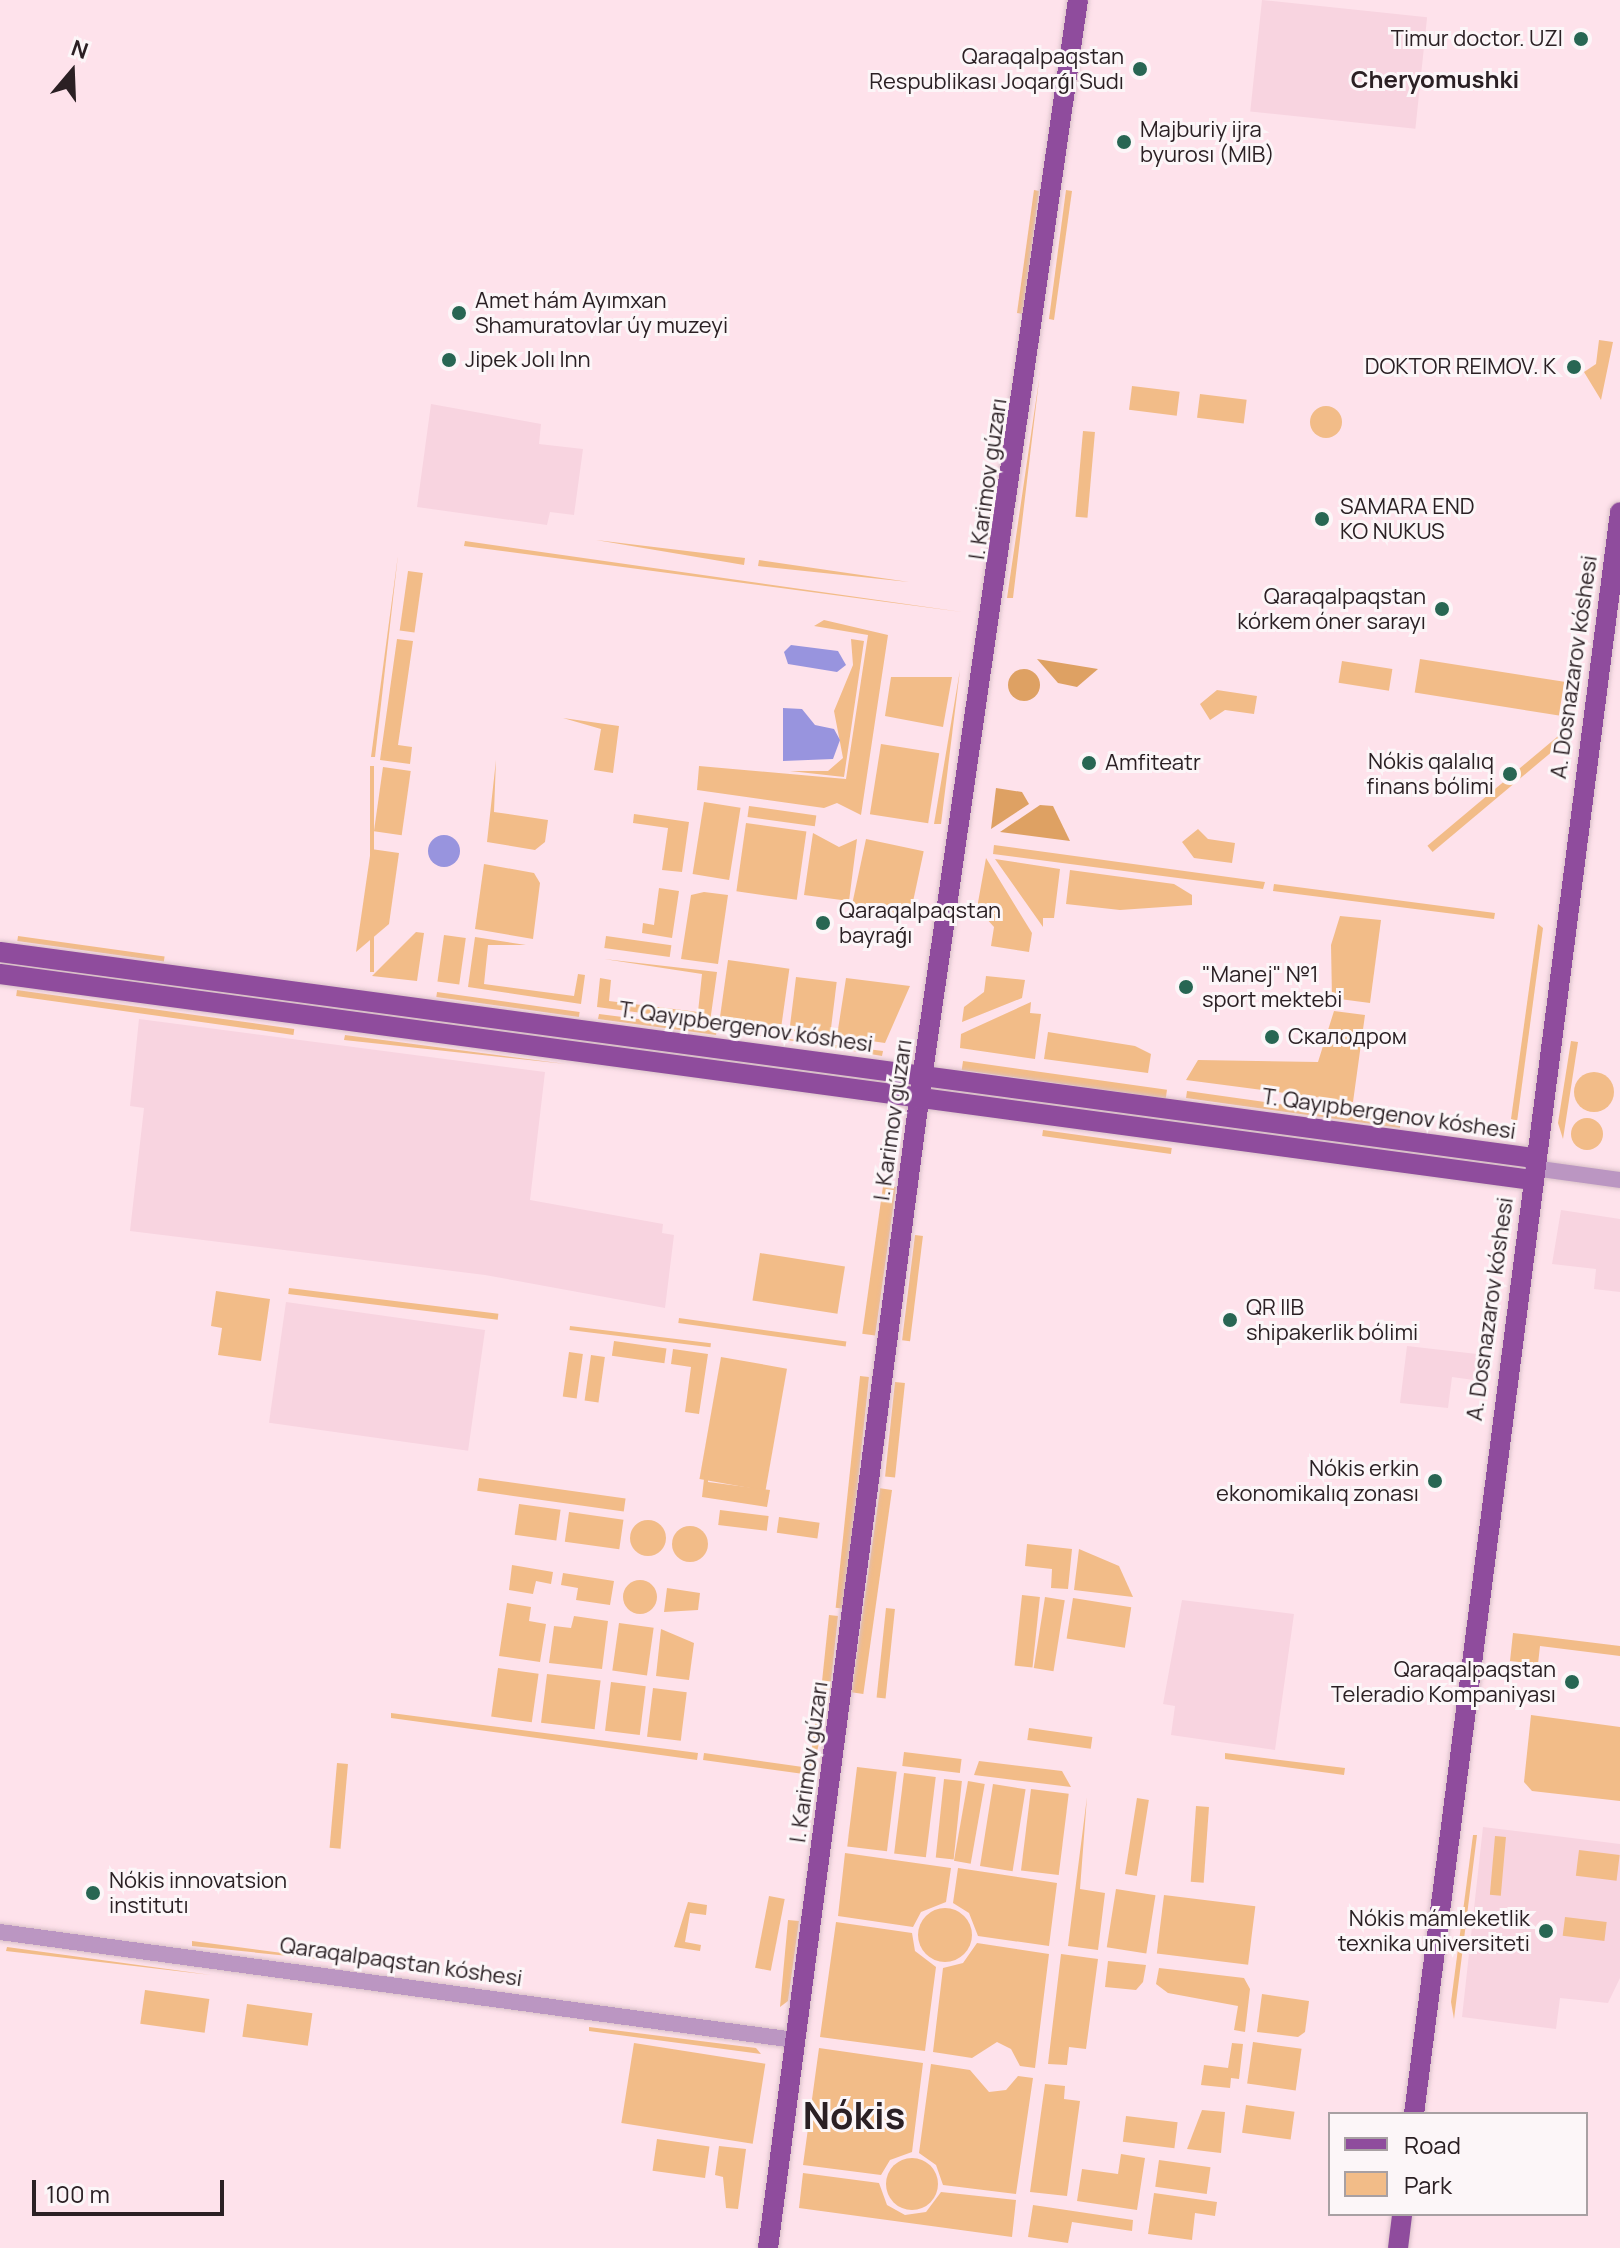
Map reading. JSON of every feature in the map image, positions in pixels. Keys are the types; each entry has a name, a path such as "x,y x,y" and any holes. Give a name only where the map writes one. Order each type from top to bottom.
{"main road":[{"name":"I. Karimov gúzarı","path":"768,2248 922,1074 1078,0"},
{"name":"A. Dosnazarov kóshesi","path":"1414,2112 1532,1169 1620,512"},
{"name":"T. Qayıpbergenov kóshesi","path":"0,952 922,1074 1532,1169"},
{"name":"T. Qayıpbergenov kóshesi","path":"0,974 919,1099 1532,1169"},
{"path":"1398,2248 1402,2216"}],"street":[{"name":"T. Qayıpbergenov kóshesi","path":"1532,1169 1620,1180"},
{"name":"Qaraqalpaqstan kóshesi","path":"0,1932 795,2040"}],"shaded area":[{"path":"1262,0 1427,17 1415,129 1250,111"},
{"path":"431,404 541,424 539,444 583,449 574,515 550,512 547,525 417,507"},
{"path":"791,645 838,651 846,665 837,672 788,664 784,652"},
{"path":"1037,659 1098,669 1077,687 1058,683"},
{"path":"1024,669 1036,673 1040,685 1036,697 1024,701 1012,697 1008,685 1012,673"},
{"path":"783,708 802,709 815,725 834,729 840,740 833,759 783,761"},
{"path":"996,788 1022,792 1029,804 991,829"},
{"path":"1040,805 1053,806 1070,841 1000,832"},
{"path":"444,835 455,840 460,851 455,862 444,867 433,862 428,851 433,840"},
{"path":"139,1019 545,1072 530,1200 663,1224 662,1233 674,1235 665,1308 485,1275 130,1231 144,1108 130,1106"},
{"path":"1561,1210 1620,1219 1620,1292 1594,1289 1596,1269 1552,1264"},
{"path":"286,1302 485,1330 468,1451 269,1423"},
{"path":"1407,1346 1477,1354 1474,1380 1452,1377 1448,1408 1400,1403"},
{"path":"1182,1600 1294,1614 1275,1750 1171,1735 1175,1706 1163,1704"},
{"name":"Nókis mámleketlik texnika universiteti","path":"1483,1827 1620,1844 1620,1978 1608,2003 1560,1998 1556,2029 1462,2017"}],"green space":[{"path":"1034,190 1039,191 1023,314 1017,313"},
{"path":"1066,190 1072,191 1054,320 1049,319"},
{"path":"1599,340 1613,342 1601,400 1584,372 1596,364"},
{"path":"1039,377 1013,598 1007,598"},
{"path":"1132,386 1180,392 1177,416 1129,410"},
{"path":"1200,394 1247,400 1244,424 1197,418"},
{"path":"1326,406 1338,410 1342,422 1338,434 1326,438 1314,434 1310,422 1314,410"},
{"path":"1083,431 1095,432 1087,518 1076,517"},
{"path":"989,484 996,484 996,596 989,596"},
{"path":"596,540 745,558 744,565"},
{"path":"465,541 962,612 464,546"},
{"path":"398,555 375,757 371,757"},
{"path":"759,560 909,582 758,566"},
{"path":"408,571 423,573 415,633 400,630"},
{"path":"824,620 888,635 861,815 837,803 824,808 697,790 699,766 846,779 868,635 814,626"},
{"path":"397,639 413,641 398,745 412,747 410,764 380,760"},
{"path":"851,639 864,641 844,777 790,771 828,771 843,758 834,711 853,665"},
{"path":"1420,659 1564,682 1559,715 1415,693"},
{"path":"1342,661 1392,669 1389,691 1339,683"},
{"path":"960,670 941,824 934,824"},
{"path":"891,677 952,677 943,727 885,716"},
{"path":"1217,690 1257,696 1254,714 1225,710 1210,720 1200,704"},
{"path":"563,718 619,726 613,773 594,770 601,729"},
{"path":"1563,732 1568,738 1433,852 1427,846"},
{"path":"881,744 939,753 928,823 870,814"},
{"path":"496,760 494,812 548,820 545,842 535,850 487,842"},
{"path":"370,766 374,766 374,972 370,972"},
{"path":"383,767 411,771 402,835 374,831"},
{"path":"704,802 741,808 729,880 693,874"},
{"path":"749,806 816,815 815,826 747,817"},
{"path":"634,814 689,822 682,872 662,870 668,828 633,823"},
{"path":"746,823 806,831 797,900 736,891"},
{"path":"1198,829 1208,839 1235,843 1232,863 1194,858 1182,842"},
{"path":"813,833 839,847 857,839 849,901 804,895"},
{"path":"866,839 924,851 909,920 851,907"},
{"path":"994,845 1265,882 1263,889 993,854"},
{"path":"371,849 399,853 389,924 356,952"},
{"path":"986,858 1032,933 1029,952 991,946 994,927 977,908"},
{"path":"995,859 1060,869 1054,918 1043,918 1043,927"},
{"path":"484,864 534,873 540,883 533,939 475,929"},
{"path":"1070,870 1174,884 1192,895 1192,905 1120,910 1066,904"},
{"path":"1274,884 1495,913 1494,919 1273,891"},
{"path":"659,888 679,891 672,938 642,933 643,923 654,925"},
{"path":"704,892 728,895 718,964 681,959 691,895"},
{"path":"1340,916 1381,920 1370,1003 1332,998 1331,945"},
{"path":"1538,924 1543,928 1517,1122 1511,1119"},
{"path":"416,932 424,933 417,981 372,976"},
{"path":"444,935 466,938 459,985 437,982"},
{"path":"18,936 165,957 164,962 17,941"},
{"path":"606,936 671,945 670,957 604,948"},
{"path":"475,937 526,945 488,945 484,984 574,996 578,974 585,975 581,1004 468,987"},
{"path":"604,959 717,972 710,1022 597,1007 600,978 611,980 609,1001 698,1012 702,974"},
{"path":"728,960 789,969 781,1030 719,1021"},
{"path":"986,976 1025,980 1022,998 962,1022 964,1007 984,992"},
{"path":"796,977 837,982 830,1036 789,1031"},
{"path":"846,978 910,986 885,1043 837,1036"},
{"path":"17,990 294,1029 293,1035 16,996"},
{"path":"437,992 580,1012 579,1017 436,997"},
{"path":"1031,1002 1030,1013 1041,1014 1035,1059 960,1048 961,1034"},
{"path":"1334,1011 1365,1015 1353,1102 1186,1080 1198,1060 1318,1062"},
{"path":"599,1014 717,1029 716,1035 598,1019"},
{"path":"1048,1032 1135,1046 1151,1054 1148,1073 1044,1059"},
{"path":"751,1034 883,1051 882,1056"},
{"path":"345,1035 566,1064 344,1040"},
{"path":"1571,1041 1578,1042 1563,1139 1558,1123"},
{"path":"963,1061 1167,1090 1166,1099 962,1070"},
{"path":"1594,1072 1608,1078 1614,1092 1608,1106 1594,1112 1580,1106 1574,1092 1580,1078"},
{"path":"1187,1091 1401,1121 1400,1128 1186,1098"},
{"path":"1587,1118 1598,1123 1603,1134 1598,1145 1587,1150 1576,1145 1571,1134 1576,1123"},
{"path":"1043,1130 1172,1148 1171,1154 1042,1136"},
{"path":"883,1185 896,1187 875,1336 862,1334"},
{"path":"915,1235 923,1236 910,1341 902,1340"},
{"path":"760,1253 845,1266 837,1314 752,1300"},
{"path":"289,1288 498,1314 498,1320 288,1294"},
{"path":"216,1291 270,1299 261,1361 218,1355 222,1328 211,1326"},
{"path":"679,1318 846,1342 846,1346 678,1323"},
{"path":"570,1326 711,1343 710,1347 570,1330"},
{"path":"614,1341 666,1348 664,1363 612,1356"},
{"path":"673,1349 708,1354 699,1414 685,1412 691,1367 671,1364"},
{"path":"569,1352 583,1354 577,1399 563,1397"},
{"path":"591,1355 605,1357 598,1403 585,1401"},
{"path":"721,1357 787,1369 765,1491 699,1479"},
{"path":"860,1376 869,1377 845,1609 836,1608"},
{"path":"895,1382 905,1383 895,1478 885,1476"},
{"path":"709,1434 708,1482 770,1490 767,1507 702,1497"},
{"path":"479,1478 626,1499 624,1511 477,1491"},
{"path":"880,1488 892,1490 863,1694 851,1692"},
{"path":"519,1504 561,1510 556,1541 515,1535"},
{"path":"720,1510 769,1516 767,1531 718,1525"},
{"path":"569,1512 623,1520 619,1549 565,1542"},
{"path":"779,1517 820,1523 817,1539 777,1533"},
{"path":"648,1520 660,1526 666,1538 660,1550 648,1556 636,1550 630,1538 636,1526"},
{"path":"690,1526 703,1531 708,1544 703,1557 690,1562 677,1557 672,1544 677,1531"},
{"path":"1027,1544 1072,1549 1068,1589 1051,1588 1052,1569 1025,1566"},
{"path":"1079,1549 1119,1566 1133,1597 1074,1590"},
{"path":"512,1565 553,1572 551,1584 536,1581 533,1594 509,1590"},
{"path":"563,1573 614,1581 610,1605 576,1600 578,1588 561,1585"},
{"path":"640,1580 652,1585 657,1597 652,1609 640,1614 628,1609 623,1597 628,1585"},
{"path":"667,1588 700,1593 698,1610 664,1612"},
{"path":"1022,1595 1040,1597 1032,1667 1015,1666"},
{"path":"1045,1597 1065,1600 1053,1671 1034,1668"},
{"path":"1073,1598 1131,1607 1125,1648 1067,1638"},
{"path":"507,1603 531,1607 529,1621 546,1624 540,1662 499,1656"},
{"path":"886,1608 895,1609 886,1698 877,1698"},
{"path":"829,1615 838,1616 830,1691 821,1690"},
{"path":"574,1616 608,1621 602,1669 549,1663 554,1626 571,1628"},
{"path":"619,1623 654,1628 647,1675 612,1671"},
{"path":"661,1629 694,1643 689,1680 656,1676"},
{"path":"1513,1633 1620,1646 1620,1656 1540,1646 1538,1664 1510,1661"},
{"path":"498,1668 539,1674 532,1722 491,1717"},
{"path":"547,1674 601,1681 595,1729 541,1723"},
{"path":"611,1682 646,1686 640,1735 605,1731"},
{"path":"653,1688 687,1692 681,1741 647,1737"},
{"path":"819,1695 829,1697 812,1775 808,1775"},
{"path":"391,1713 698,1753 697,1760 391,1718"},
{"path":"1531,1715 1620,1727 1620,1801 1532,1791 1524,1782"},
{"path":"1029,1728 1092,1737 1091,1749 1027,1740"},
{"path":"904,1752 962,1759 960,1773 902,1766"},
{"path":"704,1753 801,1767 800,1774 703,1760"},
{"path":"1225,1753 1345,1768 1344,1775 1225,1759"},
{"path":"979,1761 1062,1771 1071,1787 974,1775"},
{"path":"337,1763 348,1764 341,1849 330,1848"},
{"path":"857,1767 897,1772 887,1851 847,1846"},
{"path":"904,1773 936,1777 926,1857 894,1853"},
{"path":"944,1779 962,1781 954,1859 936,1858"},
{"path":"968,1781 985,1784 971,1864 954,1861"},
{"path":"993,1784 1026,1789 1013,1871 980,1866"},
{"path":"1031,1789 1069,1794 1059,1875 1021,1870"},
{"path":"1087,1797 1080,1889 1105,1893 1098,1950 1068,1946"},
{"path":"1137,1798 1149,1800 1137,1876 1125,1874"},
{"path":"1196,1806 1209,1807 1204,1883 1191,1882"},
{"path":"1473,1835 1477,1835 1454,2019 1451,2002"},
{"path":"1495,1836 1506,1837 1501,1896 1490,1895"},
{"path":"1579,1850 1620,1855 1617,1881 1576,1876"},
{"path":"845,1853 951,1868 946,1902 921,1912 913,1927 838,1916"},
{"path":"958,1868 1057,1883 1049,1946 978,1936 969,1913 953,1903"},
{"path":"1116,1889 1156,1895 1146,1954 1107,1947"},
{"path":"1164,1895 1255,1906 1248,1965 1157,1954"},
{"path":"769,1896 785,1899 771,1971 755,1968"},
{"path":"688,1902 707,1905 706,1915 690,1913 685,1942 701,1945 700,1951 674,1947"},
{"path":"945,1908 964,1916 972,1935 964,1954 945,1962 926,1954 918,1935 926,1916"},
{"path":"1565,1917 1607,1922 1604,1941 1563,1936"},
{"path":"788,1920 799,1921 788,2001 780,2007"},
{"path":"836,1922 912,1933 915,1951 936,1967 925,2051 820,2037"},
{"path":"192,1941 357,1963 192,1946"},
{"path":"977,1943 1049,1954 1035,2068 1020,2066 1011,2049 997,2042 972,2058 933,2052 943,1968 963,1963"},
{"path":"7,1947 211,1975 6,1951"},
{"path":"1061,1954 1098,1959 1086,2049 1069,2047 1067,2065 1048,2064"},
{"path":"1108,1961 1146,1965 1143,1982 1136,1990 1105,1987"},
{"path":"1159,1968 1244,1978 1250,1989 1245,2032 1234,2030 1238,2006 1168,1993 1156,1984"},
{"path":"145,1990 209,1999 205,2033 140,2024"},
{"path":"1262,1994 1309,2001 1305,2032 1298,2037 1257,2032"},
{"path":"247,2004 312,2013 308,2046 242,2037"},
{"path":"589,2027 756,2048 761,2054 589,2031"},
{"path":"1253,2042 1302,2049 1296,2090 1247,2084"},
{"path":"634,2043 765,2064 753,2144 621,2123"},
{"path":"1232,2043 1243,2044 1239,2079 1231,2078 1230,2088 1201,2085 1204,2065 1228,2068"},
{"path":"819,2048 923,2063 912,2152 890,2160 881,2175 803,2165"},
{"path":"931,2064 970,2070 989,2092 1006,2090 1018,2076 1033,2078 1016,2194 943,2185 936,2165 919,2153"},
{"path":"1045,2084 1065,2086 1064,2099 1080,2101 1067,2196 1030,2192"},
{"path":"1246,2105 1295,2112 1291,2140 1242,2133"},
{"path":"1202,2110 1225,2112 1221,2153 1187,2149"},
{"path":"1126,2116 1178,2122 1174,2148 1123,2142"},
{"path":"657,2139 709,2146 705,2178 653,2171"},
{"path":"719,2146 746,2149 738,2209 726,2208 723,2177 715,2175"},
{"path":"1121,2154 1145,2158 1137,2210 1077,2201 1082,2169 1118,2174"},
{"path":"912,2158 930,2166 938,2184 930,2202 912,2210 894,2202 886,2184 894,2166"},
{"path":"1159,2160 1210,2167 1207,2194 1155,2187"},
{"path":"803,2173 879,2183 887,2205 905,2215 926,2212 941,2192 1016,2200 1012,2237 799,2208"},
{"path":"1154,2193 1217,2202 1215,2216 1195,2213 1192,2240 1148,2234"},
{"path":"1033,2205 1133,2220 1132,2231 1072,2222 1068,2243 1028,2237"}],"place":[{"name":"Timur doctor. UZI","path":"1581,39"},
{"name":"Qaraqalpaqstan Respublikası Joqarǵı Sudı","path":"1140,69"},
{"name":"Majburiy ijra byurosı (MIB)","path":"1124,142"},
{"name":"Amet hám Ayımxan Shamuratovlar úy muzeyi","path":"459,313"},
{"name":"Jipek Jolı Inn","path":"449,360"},
{"name":"DOKTOR REIMOV. K","path":"1574,367"},
{"name":"SAMARA END KO NUKUS","path":"1322,519"},
{"name":"Qaraqalpaqstan kórkem óner sarayı","path":"1442,609"},
{"name":"Amfiteatr","path":"1089,763"},
{"name":"Nókis qalalıq finans bólimi","path":"1510,774"},
{"name":"Qaraqalpaqstan bayraǵı","path":"823,923"},
{"name":"\"Manej\" №1 sport mektebi","path":"1186,987"},
{"name":"Скалодром","path":"1272,1037"},
{"name":"QR IIB shipakerlik bólimi","path":"1230,1320"},
{"name":"Nókis erkin ekonomikalıq zonası","path":"1435,1481"},
{"name":"Qaraqalpaqstan Teleradio Kompaniyası","path":"1572,1682"},
{"name":"Nókis innovatsion institutı","path":"93,1893"},
{"name":"Nókis mámleketlik texnika universiteti","path":"1546,1931"}],"district":[{"name":"Cheryomushki","path":"1435,79"},
{"name":"Nókis","path":"854,2115"}]}
